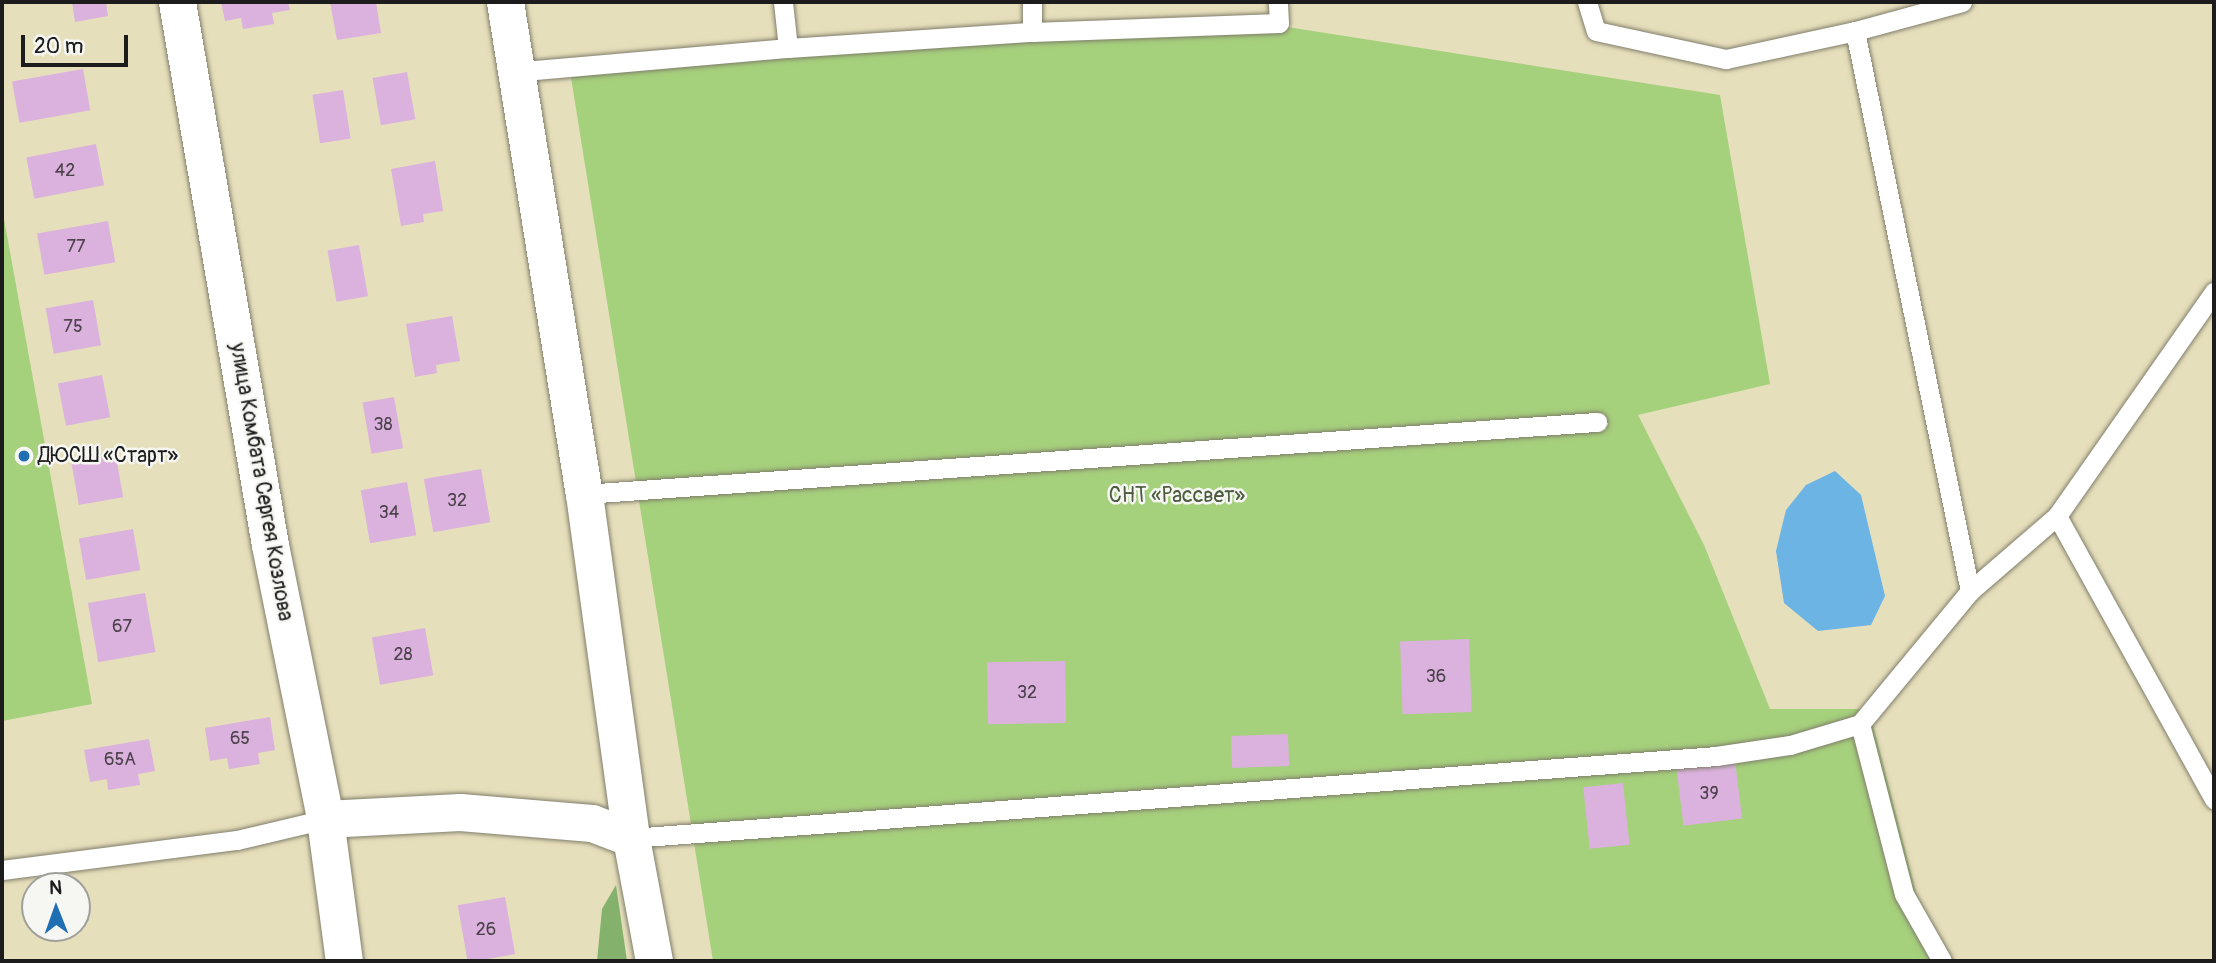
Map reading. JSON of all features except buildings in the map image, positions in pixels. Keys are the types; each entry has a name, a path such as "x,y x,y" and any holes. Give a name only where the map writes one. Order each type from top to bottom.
{"street":[{"name":"улица Комбата Сергея Козлова","path":"177,2 270,545 325,820 344,961"},
{"path":"505,2 513,72 584,494 631,838 654,961"},
{"path":"325,820 460,812 592,823 631,838"}],"lane":[{"path":"783,2 788,48"},
{"path":"1032,2 1032,32"},
{"path":"513,72 788,48 1032,32 1279,23 1278,2"},
{"path":"1587,2 1596,31 1726,60 1855,31 1962,2"},
{"path":"1855,31 1970,591"},
{"path":"631,838 1716,756 1790,745 1860,724 1970,591 2057,516 2214,292"},
{"path":"584,494 1597,422"},
{"path":"2057,516 2214,799"},
{"path":"1860,724 1903,894 1942,961"},
{"path":"2,870 237,839 325,820"}],"green space":[{"name":"СНТ «Рассвет»","path":"1281,26 1720,95 1770,384 1638,415 1704,545 1770,709 1869,709 1917,896 1953,961 713,961 568,59"},
{"name":"ДЮСШ «Старт»","path":"2,208 92,704 2,721"},
{"path":"616,885 627,961 597,961 602,909"}],"water":[{"path":"1835,471 1861,495 1885,596 1871,625 1818,631 1784,603 1776,551 1786,510 1806,485"}],"place":[{"name":"ДЮСШ «Старт»","path":"24,456"}]}
